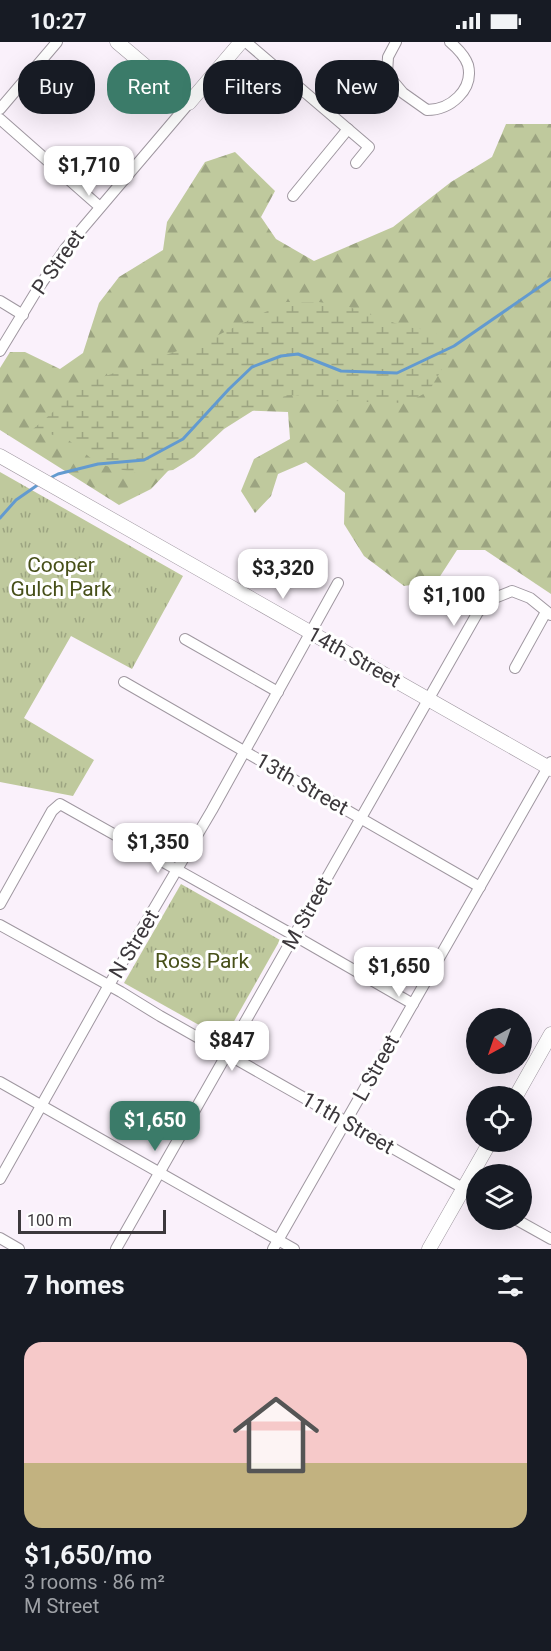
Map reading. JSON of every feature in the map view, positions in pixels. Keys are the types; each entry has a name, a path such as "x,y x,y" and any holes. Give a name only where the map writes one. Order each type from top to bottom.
{"street":[{"path":"0,109 57,42"},
{"path":"117,42 138,60"},
{"name":"P Street","path":"191,101 241,42"},
{"path":"246,42 369,147 356,163"},
{"path":"396,42 388,57 387,74 396,87 409,98 421,107 432,110 448,105 458,98 469,75 465,58 450,42"},
{"name":"P Street","path":"0,351 55,263 180,114"},
{"path":"0,119 100,207"},
{"path":"292,196 348,129"},
{"path":"0,302 23,315"},
{"name":"14th Street","path":"0,456 309,633 550,766"},
{"name":"N Street","path":"0,1179 338,583"},
{"name":"M Street","path":"116,1249 296,936 478,612 492,599 512,591 530,598 548,613"},
{"path":"515,668 548,613"},
{"path":"185,639 278,692"},
{"name":"13th Street","path":"124,682 480,887"},
{"name":"L Street","path":"275,1244 550,766"},
{"path":"0,904 52,811 60,804 296,936 412,1004"},
{"name":"11th Street","path":"0,925 464,1188"},
{"path":"522,1086 551,1034"},
{"path":"0,1082 160,1172 275,1244 294,1249"},
{"path":"429,1249 484,1152"},
{"path":"532,1228 551,1239"},
{"path":"0,1238 18,1249"}],"green space":[{"path":"506,124 551,124 551,594 485,550 457,550 437,581 404,586 364,556 344,524 345,493 306,462 278,474 271,496 255,513 241,491 254,459 290,439 288,412 236,410 199,438 151,489 119,505 0,430 0,368 10,352 25,352 60,369 83,353 99,303 119,277 163,250 167,222 205,162 235,152 275,191 261,217 276,239 314,261 393,227 451,182 492,157"},
{"path":"286,302 319,302 349,307 406,327 434,331 448,349 442,369 429,391 407,403 333,401 295,395 273,398 224,429 194,457 173,470 140,474 98,464 66,438 32,430 82,387 94,380 206,341"},
{"name":"Cooper Gulch Park","path":"0,472 183,576 132,669 71,636 24,718 94,760 73,796 0,782"},
{"name":"Ross Park","path":"181,884 280,940 224,1039 124,983"}],"waterway":[{"path":"48,479 58,474 98,464 144,460 183,439 252,367 281,356 298,354 341,371 397,373 454,346 551,279"},
{"path":"0,518 16,500 39,484"}]}
